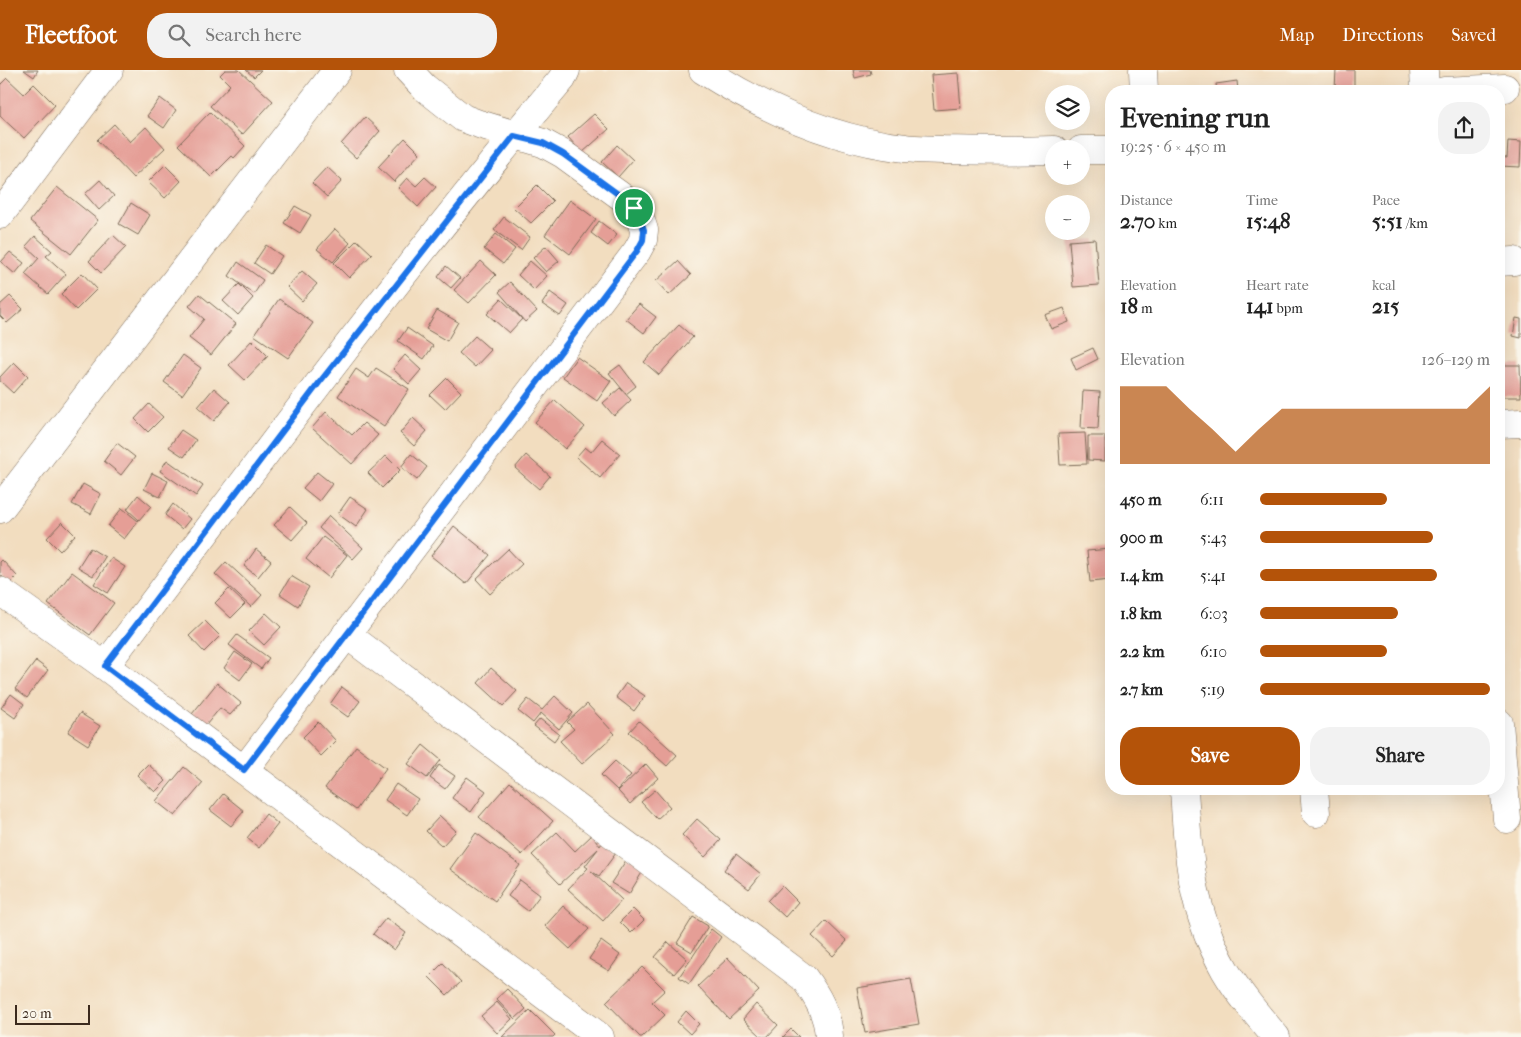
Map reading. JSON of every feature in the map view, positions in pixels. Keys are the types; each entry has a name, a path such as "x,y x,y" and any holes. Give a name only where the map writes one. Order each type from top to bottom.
{"street":[{"path":"0,215 109,70"},
{"path":"0,509 338,70"},
{"path":"244,770 637,251 643,240 644,230 634,208 563,154 543,143 514,136 463,118 424,88 408,70"},
{"path":"105,666 319,383 514,136 562,79 566,70"},
{"path":"703,70 726,84 819,129 855,139 905,148 974,151 1045,150"},
{"path":"1143,70 1144,85"},
{"path":"1424,70 1425,85"},
{"path":"1090,150 1105,150"},
{"path":"1505,424 1521,423"},
{"path":"0,591 105,666 600,1037"},
{"path":"346,634 804,978 816,995 824,1012 829,1028 829,1037"},
{"path":"1505,787 1508,819"},
{"path":"1184,795 1192,880 1199,912 1225,971 1276,1037"}],"building":[{"path":"24,70 38,70 34,77"},
{"path":"225,70 239,70 273,101 242,135 210,106 230,85 220,75"},
{"path":"246,70 261,70 254,77"},
{"path":"853,70 870,70 871,74 855,78"},
{"path":"1336,70 1354,70 1354,85 1335,85"},
{"path":"958,73 961,108 934,110 931,75"},
{"path":"7,78 24,94 34,84 55,105 24,138 0,116 0,85"},
{"path":"1237,81 1237,85 1216,85"},
{"path":"160,98 176,110 164,128 147,116"},
{"path":"210,112 245,146 211,177 178,145"},
{"path":"594,114 609,129 582,153 568,137"},
{"path":"365,117 380,131 356,158 341,144"},
{"path":"114,124 130,142 146,127 165,148 133,178 97,140"},
{"path":"405,138 420,153 394,182 378,167"},
{"path":"1508,141 1521,142 1520,167 1505,166 1505,158 1507,158"},
{"path":"617,145 633,160 618,177 602,162"},
{"path":"165,165 181,181 165,198 148,182"},
{"path":"327,167 342,181 327,197 312,183"},
{"path":"425,177 436,187 418,207 398,188 407,178 416,186"},
{"path":"100,180 114,196 99,210 85,194"},
{"path":"537,185 553,201 531,223 514,208"},
{"path":"57,187 98,220 71,254 30,221"},
{"path":"570,200 596,219 570,254 545,235"},
{"path":"131,203 150,215 138,235 119,224"},
{"path":"295,206 311,215 300,233 284,223"},
{"path":"504,217 530,237 521,250 494,230"},
{"path":"599,221 617,235 608,246 591,233"},
{"path":"335,229 350,243 333,262 317,249"},
{"path":"496,234 515,249 503,264 484,249"},
{"path":"113,235 126,247 101,273 89,261"},
{"path":"35,236 52,251 46,256 66,274 48,294 25,274 39,258 26,246"},
{"path":"1095,239 1099,285 1073,287 1069,241"},
{"path":"357,240 372,254 349,278 334,263"},
{"path":"266,245 282,256 270,274 254,263"},
{"path":"546,246 559,261 546,272 533,258"},
{"path":"10,252 24,263 15,274 1,262"},
{"path":"481,261 496,275 469,303 454,290"},
{"path":"530,261 547,276 534,290 518,275"},
{"path":"678,261 691,275 669,295 656,281"},
{"path":"238,262 263,280 254,294 229,276"},
{"path":"446,266 460,278 451,288 438,277"},
{"path":"302,271 317,284 302,301 287,287"},
{"path":"82,273 97,289 76,310 61,294"},
{"path":"510,282 537,311 525,322 499,292"},
{"path":"239,284 253,298 238,315 223,301"},
{"path":"550,292 568,305 560,316 542,304"},
{"path":"199,294 236,324 211,355 189,338 204,319 189,306"},
{"path":"10,296 23,309 7,323 0,316 0,305"},
{"path":"279,299 313,323 288,358 254,335"},
{"path":"501,299 522,319 509,333 487,314"},
{"path":"639,304 656,317 644,333 626,319"},
{"path":"1064,308 1069,322 1051,329 1045,315"},
{"path":"437,310 458,322 447,341 426,329"},
{"path":"1516,318 1521,319 1521,338 1513,336"},
{"path":"679,325 693,337 659,375 644,362"},
{"path":"407,328 433,346 424,359 398,341"},
{"path":"475,336 491,350 475,367 459,353"},
{"path":"252,340 268,356 245,380 229,365"},
{"path":"1093,348 1098,359 1076,370 1071,358"},
{"path":"183,355 201,368 182,395 164,382"},
{"path":"405,355 421,370 409,384 393,369"},
{"path":"577,357 611,381 597,401 563,377"},
{"path":"14,362 28,376 13,393 0,381 0,377"},
{"path":"620,365 636,386 626,394 609,373"},
{"path":"1505,365 1520,365 1521,397 1505,397"},
{"path":"376,368 409,389 384,427 338,396 356,369 369,378"},
{"path":"447,378 461,392 445,409 430,395"},
{"path":"214,388 230,402 214,421 198,407"},
{"path":"620,388 631,400 614,416 603,403"},
{"path":"1083,391 1100,392 1098,429 1081,428"},
{"path":"555,400 585,427 565,449 535,422"},
{"path":"149,404 163,417 148,432 135,419"},
{"path":"326,412 352,435 364,423 378,435 352,464 312,428"},
{"path":"413,418 427,431 414,446 400,433"},
{"path":"181,430 196,440 184,457 169,447"},
{"path":"1085,433 1087,464 1060,465 1058,434"},
{"path":"1088,436 1105,436 1105,461 1088,460"},
{"path":"602,439 620,454 600,478 576,457 585,447 591,452"},
{"path":"117,443 135,457 121,475 104,461"},
{"path":"411,454 427,467 417,480 401,467"},
{"path":"526,455 550,476 539,489 515,468"},
{"path":"386,456 400,470 382,488 368,473"},
{"path":"167,460 203,486 196,496 160,471"},
{"path":"317,472 332,484 319,501 303,488"},
{"path":"152,473 168,481 160,497 144,489"},
{"path":"83,484 101,494 91,514 72,504"},
{"path":"138,495 151,506 139,520 127,509"},
{"path":"350,497 368,509 356,527 338,514"},
{"path":"173,504 190,519 182,529 165,515"},
{"path":"290,507 307,523 292,540 274,525"},
{"path":"122,508 138,521 124,539 108,526"},
{"path":"329,516 363,548 353,559 319,528"},
{"path":"62,522 75,535 60,551 47,538"},
{"path":"454,526 490,555 466,584 431,556"},
{"path":"323,537 347,555 329,578 306,559"},
{"path":"90,548 105,557 93,576 78,567"},
{"path":"256,549 271,561 258,577 244,566"},
{"path":"508,549 522,564 490,594 476,579"},
{"path":"1105,550 1105,581 1090,582 1087,551"},
{"path":"111,558 125,567 108,593 94,584"},
{"path":"2,560 17,576 9,584 0,574 0,562"},
{"path":"226,562 262,595 251,607 215,574"},
{"path":"72,572 114,603 90,635 48,604"},
{"path":"291,576 309,587 298,606 280,594"},
{"path":"229,589 245,604 231,618 215,603"},
{"path":"266,613 281,627 264,645 249,631"},
{"path":"205,621 220,636 204,652 189,636"},
{"path":"237,635 269,658 261,669 229,645"},
{"path":"235,652 252,664 240,680 224,668"},
{"path":"36,661 48,670 27,698 15,689"},
{"path":"491,668 517,691 503,706 478,683"},
{"path":"217,683 241,703 230,715 220,708 206,725 192,714"},
{"path":"626,683 645,696 634,711 616,697"},
{"path":"342,687 360,701 348,717 330,704"},
{"path":"11,694 24,704 15,718 1,708"},
{"path":"555,696 573,713 559,729 541,713 533,723 518,711 528,699 542,710"},
{"path":"587,704 615,734 582,764 560,741 574,729 567,722"},
{"path":"80,713 100,726 88,745 68,732"},
{"path":"540,719 559,734 554,741 534,726"},
{"path":"639,721 677,755 667,766 629,732"},
{"path":"318,722 336,741 321,756 303,737"},
{"path":"423,745 441,760 427,778 408,764"},
{"path":"356,746 386,768 356,810 325,788"},
{"path":"615,761 631,775 617,790 601,775"},
{"path":"148,764 166,781 155,792 137,775"},
{"path":"646,764 658,778 630,804 618,791"},
{"path":"439,765 455,776 445,789 430,778"},
{"path":"184,767 203,783 175,816 156,801"},
{"path":"467,777 486,791 471,812 452,798"},
{"path":"510,782 553,821 522,855 479,817"},
{"path":"396,784 418,799 407,815 385,800"},
{"path":"655,790 670,807 657,819 641,802"},
{"path":"223,794 244,811 231,826 210,810"},
{"path":"266,814 278,824 259,848 247,838"},
{"path":"440,816 456,831 442,846 426,831"},
{"path":"697,819 721,840 705,857 682,835"},
{"path":"557,832 575,851 592,835 600,846 602,843 616,853 599,876 591,871 622,900 603,921 568,889 588,868 585,866 598,849 560,884 532,855"},
{"path":"476,833 520,865 495,901 450,869"},
{"path":"736,854 761,874 749,889 724,870"},
{"path":"629,856 646,866 629,894 611,883"},
{"path":"520,880 540,895 528,911 508,896"},
{"path":"782,886 798,902 785,917 768,901"},
{"path":"563,906 589,929 570,949 545,926"},
{"path":"633,909 644,920 631,933 620,922"},
{"path":"693,917 708,926 692,952 677,943"},
{"path":"386,918 406,933 394,950 373,934"},
{"path":"826,921 847,941 833,956 812,936"},
{"path":"711,929 721,937 689,984 679,977"},
{"path":"601,941 620,955 609,971 589,959"},
{"path":"668,942 687,959 674,974 655,957"},
{"path":"728,958 759,991 729,1019 698,986"},
{"path":"443,963 461,982 447,995 429,977"},
{"path":"642,967 665,990 652,1002 665,1015 640,1037 606,1002"},
{"path":"911,979 919,1024 865,1033 857,988"},
{"path":"507,989 526,1009 515,1019 496,999"},
{"path":"497,1002 512,1019 497,1033 481,1016"},
{"path":"756,1004 778,1025 767,1037 762,1037 743,1019"},
{"path":"530,1010 555,1035 553,1037 502,1037"},
{"path":"686,1011 699,1024 690,1034 677,1022"},
{"path":"791,1029 799,1037 783,1037"}],"route":[{"path":"514,136 543,143 563,154 634,208 644,230 643,240 637,251 244,770 105,666 319,383 514,136"}]}
